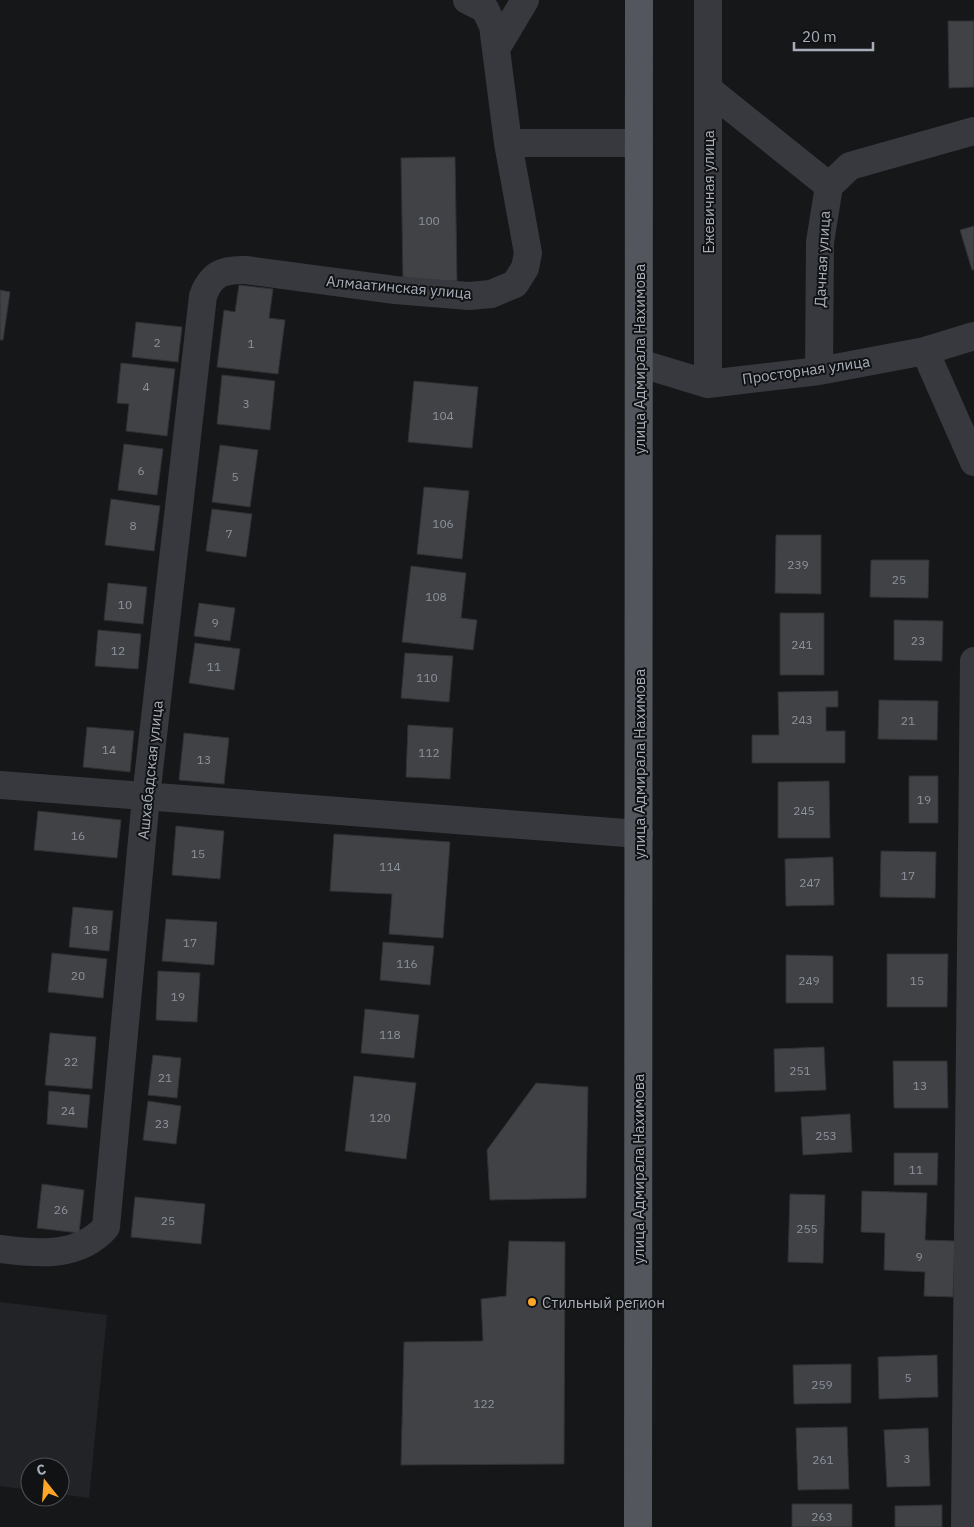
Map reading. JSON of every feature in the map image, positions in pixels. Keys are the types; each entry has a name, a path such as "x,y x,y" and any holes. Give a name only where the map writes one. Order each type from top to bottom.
{"main road":[{"name":"улица Адмирала Нахимова","path":"638,1527 639,0"}],"street":[{"name":"Алмаатинская улица","path":"203,296 208,283 218,273 232,269 395,290 469,296 505,290 515,284 521,276 528,254 508,143 497,47 493,26 485,10 467,0"},
{"path":"497,47 525,0"},
{"name":"Ежевичная улица","path":"708,0 708,384"},
{"path":"708,89 828,186 850,166 974,131"},
{"path":"508,143 639,143"},
{"name":"Дачная улица","path":"819,371 820,242 828,186"},
{"name":"Ашхабадская улица","path":"0,1249 34,1253 70,1250 95,1240 106,1227 109,1212 146,797 203,296"},
{"name":"Просторная улица","path":"639,363 708,384 819,371 925,350 974,336"},
{"path":"925,350 974,462"},
{"path":"965,1527 974,661"},
{"path":"0,785 639,834"}],"shaded area":[{"path":"0,1302 107,1315 89,1498 70,1495 70,1457 20,1457 20,1489 0,1486"}],"building":[{"path":"948,21 974,21 974,87 949,88"},
{"path":"455,157 457,281 403,282 401,158"},
{"path":"974,226 974,270 972,270 960,230"},
{"path":"239,285 273,289 269,318 285,320 278,374 217,367 224,310 235,312"},
{"path":"0,290 10,292 3,340 0,340"},
{"path":"136,322 182,327 178,362 132,357"},
{"path":"121,363 175,369 167,436 126,431 129,404 117,403"},
{"path":"222,375 275,381 270,430 217,424"},
{"path":"414,381 478,387 472,448 408,442"},
{"path":"124,444 163,449 157,495 118,490"},
{"path":"220,445 258,450 250,507 212,502"},
{"path":"424,487 469,491 462,559 417,554"},
{"path":"111,499 160,506 154,551 105,545"},
{"path":"212,509 252,514 246,557 206,551"},
{"path":"776,535 821,535 821,594 775,593"},
{"path":"871,560 929,560 928,598 870,597"},
{"path":"411,566 466,573 461,618 477,620 473,650 402,642"},
{"path":"108,583 147,587 143,624 104,620"},
{"path":"199,603 235,608 230,641 194,636"},
{"path":"780,613 824,613 824,675 780,675"},
{"path":"894,620 943,621 942,661 894,660"},
{"path":"98,630 141,634 138,669 95,666"},
{"path":"195,643 240,649 234,690 189,683"},
{"path":"405,653 453,656 449,702 401,698"},
{"path":"838,691 838,707 826,707 826,731 845,731 845,763 752,763 752,735 779,735 778,692"},
{"path":"879,700 938,701 937,740 878,739"},
{"path":"408,725 453,728 450,779 406,777"},
{"path":"87,727 134,731 130,772 83,767"},
{"path":"184,733 229,738 224,784 179,780"},
{"path":"909,776 938,776 938,823 909,823"},
{"path":"829,781 830,838 778,838 778,782"},
{"path":"38,811 121,820 117,858 34,850"},
{"path":"176,826 224,831 220,879 172,875"},
{"path":"334,834 450,842 443,938 389,934 392,894 330,891"},
{"path":"881,851 936,852 935,898 880,897"},
{"path":"833,857 834,905 786,906 785,859"},
{"path":"73,907 113,911 109,951 69,947"},
{"path":"166,919 217,922 214,965 162,961"},
{"path":"383,942 434,946 430,985 380,980"},
{"path":"52,953 107,959 103,998 48,992"},
{"path":"887,954 948,954 947,1007 887,1007"},
{"path":"786,955 833,956 833,1003 786,1003"},
{"path":"158,971 200,973 197,1022 156,1020"},
{"path":"365,1009 419,1015 414,1058 361,1053"},
{"path":"50,1033 96,1037 92,1089 45,1085"},
{"path":"824,1047 826,1090 775,1092 774,1049"},
{"path":"153,1055 181,1058 177,1098 148,1095"},
{"path":"893,1061 947,1061 948,1108 894,1108"},
{"path":"354,1076 416,1083 406,1159 345,1151"},
{"path":"536,1083 588,1087 586,1198 490,1200 487,1150"},
{"path":"49,1091 90,1095 87,1128 47,1124"},
{"path":"148,1101 181,1106 176,1144 143,1140"},
{"path":"850,1114 852,1152 803,1155 801,1117"},
{"path":"894,1153 938,1153 937,1185 894,1185"},
{"path":"42,1184 84,1190 79,1233 37,1228"},
{"path":"862,1191 927,1193 925,1240 955,1241 953,1297 924,1296 925,1272 884,1270 885,1233 861,1232"},
{"path":"790,1194 825,1195 823,1263 788,1262"},
{"path":"135,1197 205,1204 201,1244 131,1237"},
{"path":"509,1241 565,1242 564,1464 401,1465 404,1342 483,1341 481,1299 506,1296"},
{"path":"937,1355 938,1397 879,1399 878,1357"},
{"path":"851,1364 851,1403 794,1404 793,1365"},
{"path":"847,1427 849,1489 798,1490 796,1428"},
{"path":"928,1428 930,1486 887,1487 884,1430"},
{"path":"792,1504 852,1504 852,1527 792,1527"},
{"path":"942,1505 942,1527 895,1527 895,1506"}],"place":[{"name":"Стильный регион","path":"532,1302"}]}
